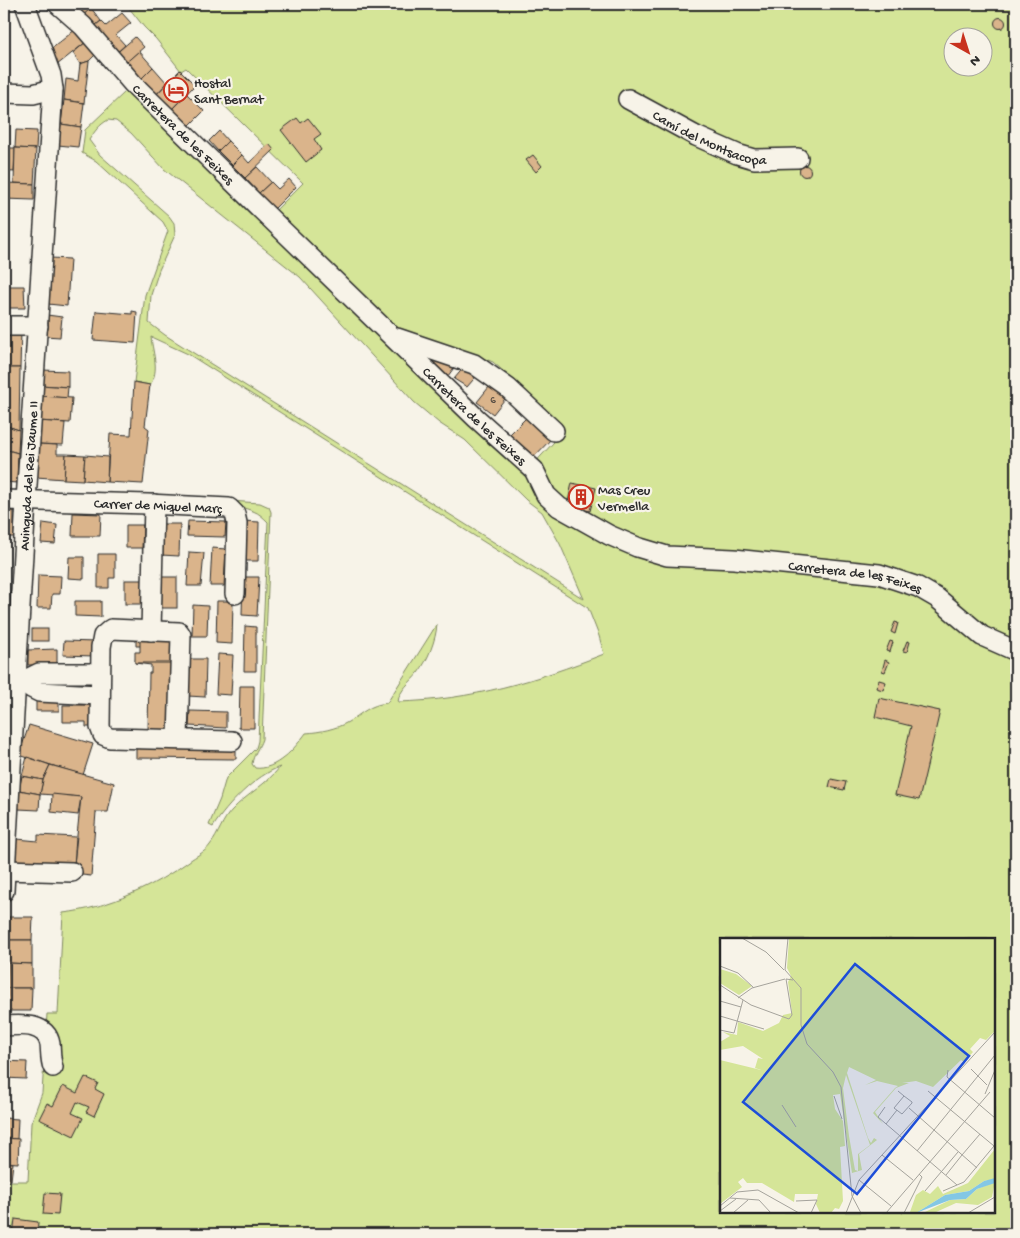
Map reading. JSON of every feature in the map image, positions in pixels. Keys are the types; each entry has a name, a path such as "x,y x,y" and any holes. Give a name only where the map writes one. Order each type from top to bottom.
{"street":[{"name":"Avinguda del Rei Jaume II","path":"4,891 26,500 53,89 51,75 25,4"},
{"name":"Carretera de les Feixes","path":"58,4 83,26 133,84 476,418 534,470 546,495 554,504 609,535 637,547 667,556 734,559 879,574 928,591 982,636 1016,651"},
{"path":"4,93 33,94 53,89"},
{"name":"Camí del Montsacopa","path":"628,99 696,136 737,154 754,158 798,158"},
{"path":"4,326 15,324 38,326"},
{"path":"393,338 401,338 433,351 474,364 508,388 554,431"},
{"name":"Carrer de Miquel Març","path":"4,500 229,508 235,514 237,523 235,594"},
{"path":"151,631 154,504"},
{"path":"178,740 181,635 176,631 110,629 106,632 102,641 100,727 103,735 110,738 178,740 232,741"},
{"path":"16,682 39,673 100,673"},
{"path":"16,682 38,692 100,695"},
{"path":"4,870 72,872"},
{"path":"4,1026 27,1025 36,1027 43,1032 49,1039 50,1059 53,1067"}],"green space":[{"path":"126,4 1016,4 1016,1234 4,1234 4,1181 28,1181 31,1123 42,1093 47,1014 58,1014 63,913 97,906 131,894 163,878 202,853 213,841 232,810 269,779 280,767 252,784 234,800 213,827 209,825 220,799 226,778 256,748 258,741 268,522 255,512 233,505 168,497 260,503 269,507 271,512 262,739 252,764 255,768 263,768 277,762 291,751 306,733 338,727 371,708 387,703 437,624 433,643 422,668 403,690 398,702 478,693 528,681 604,654 588,608 188,354 151,337 155,374 150,385 134,382 145,295 168,231 163,222 96,161 82,153 85,130 125,92 139,95 530,468 565,430 493,362 400,332 391,322 385,320 276,210 303,183 186,68 181,71","holes":["108,120 116,121 131,133 164,169 300,277 414,402 439,423 465,440 526,500 542,512 560,544 584,599 165,335 149,323 151,295 159,270 175,235 174,223 169,216 100,155 89,140 97,128 105,122"]}],"building":[{"path":"67,4 90,4 93,7 80,18"},
{"path":"91,8 101,21 90,30 80,18"},
{"path":"122,13 131,23 116,35 125,45 113,56 90,30 101,21 106,26"},
{"path":"1000,17 1006,23 1000,29 994,23"},
{"path":"76,29 86,42 57,65 50,50"},
{"path":"135,37 144,47 122,66 113,56"},
{"path":"86,42 96,54 89,61 80,64 73,53"},
{"path":"139,51 153,67 138,82 122,66"},
{"path":"89,61 84,103 64,100 66,79 78,81 80,64"},
{"path":"153,67 167,83 154,97 138,82"},
{"name":"Hostal Sant Bernat","path":"180,70 195,85 169,112 154,97"},
{"path":"187,94 204,111 186,129 169,112"},
{"path":"64,100 84,103 81,127 61,124"},
{"path":"297,118 301,123 308,118 321,134 314,139 321,150 306,162 281,130"},
{"path":"61,124 81,127 78,147 58,145"},
{"path":"16,130 37,131 36,149 15,148"},
{"path":"219,131 228,141 218,151 209,141"},
{"path":"228,141 242,155 232,165 218,151"},
{"path":"269,144 274,150 245,178 232,165 242,155 249,163"},
{"path":"4,148 15,148 14,172 4,171"},
{"path":"15,148 36,149 34,184 14,183"},
{"path":"533,155 542,166 536,172 526,160"},
{"path":"803,166 807,166 810,171 809,175 803,176 800,173 800,169"},
{"path":"257,167 271,182 259,193 245,178"},
{"path":"289,179 296,187 274,209 259,193 271,182 278,189"},
{"path":"5,183 34,184 34,200 4,199"},
{"path":"51,258 70,259 67,306 48,304"},
{"path":"4,286 24,286 25,308 4,308"},
{"path":"96,311 132,314 132,311 137,312 135,343 93,340"},
{"path":"47,315 62,317 60,337 45,336"},
{"path":"4,330 21,331 20,368 4,368"},
{"path":"439,357 456,365 445,380 430,365"},
{"path":"465,366 479,373 467,387 454,379"},
{"path":"4,368 20,368 19,430 4,425"},
{"path":"42,370 68,371 68,387 41,385"},
{"path":"134,382 150,385 145,426 149,429 143,484 107,482 110,434 131,435"},
{"path":"493,382 508,395 493,414 477,402"},
{"path":"41,385 68,387 67,398 40,396"},
{"path":"40,396 72,398 70,423 39,421"},
{"path":"529,415 553,437 532,459 507,437"},
{"path":"39,421 65,423 63,445 38,444"},
{"path":"4,425 19,430 18,453 4,449"},
{"path":"38,444 57,445 57,454 66,454 64,479 36,477"},
{"path":"4,449 18,453 17,483 4,482"},
{"path":"66,454 85,455 83,480 64,479"},
{"path":"85,455 108,457 107,482 83,480"},
{"name":"Mas Creu Vermella","path":"572,483 596,488 590,511 567,506"},
{"path":"4,511 14,511 14,537 4,537"},
{"path":"73,513 101,514 100,536 72,536"},
{"path":"188,521 226,522 225,537 187,536"},
{"path":"243,521 259,522 258,561 242,561"},
{"path":"43,523 57,525 55,544 41,543"},
{"path":"162,524 180,524 179,556 161,555"},
{"path":"126,525 143,525 142,548 126,548"},
{"path":"212,548 226,549 224,586 210,586"},
{"path":"189,552 204,553 201,586 187,586"},
{"path":"98,554 115,554 115,578 109,578 109,588 98,588"},
{"path":"69,557 84,557 84,579 68,578"},
{"path":"38,575 61,576 60,594 52,594 51,608 37,608"},
{"path":"160,577 177,577 177,608 160,608"},
{"path":"243,577 259,577 257,616 242,615"},
{"path":"125,580 143,580 143,604 125,604"},
{"path":"75,601 101,601 101,617 75,616"},
{"path":"217,601 233,601 232,644 216,643"},
{"path":"193,605 208,606 207,636 192,636"},
{"path":"895,622 898,623 895,634 891,632"},
{"path":"245,626 256,627 256,671 244,671"},
{"path":"32,629 48,629 48,641 32,641"},
{"path":"175,635 173,732 148,732 149,673 151,673 151,665 135,663 136,653 142,653 142,646 136,646 136,636"},
{"path":"140,636 173,636 173,663 135,663 135,652 140,652"},
{"path":"64,641 95,642 94,656 63,655"},
{"path":"890,641 893,642 890,652 886,651"},
{"path":"907,641 910,642 907,652 903,651"},
{"path":"57,649 57,665 28,665 28,650"},
{"path":"218,654 233,655 231,695 216,694"},
{"path":"189,659 206,659 205,697 188,696"},
{"path":"885,660 889,662 885,672 882,671"},
{"path":"879,680 886,682 883,690 876,688"},
{"path":"240,686 254,686 254,728 239,728"},
{"path":"36,697 59,698 59,711 36,711"},
{"path":"879,698 940,711 919,800 895,795 911,726 875,717"},
{"path":"63,705 93,705 93,727 86,727 86,722 63,722"},
{"path":"190,711 226,712 226,728 189,726"},
{"path":"29,725 93,744 83,775 19,755"},
{"path":"136,744 236,745 236,759 136,758"},
{"path":"27,757 50,765 43,780 22,776"},
{"path":"50,765 114,783 108,812 96,812 91,876 73,874 81,797 40,794 43,780"},
{"path":"22,776 43,780 40,794 19,790"},
{"path":"831,779 846,782 844,790 829,787"},
{"path":"19,790 40,794 39,810 18,809"},
{"path":"52,794 81,797 78,815 51,812"},
{"path":"38,835 76,837 74,866 15,862 17,839 38,841"},
{"path":"8,917 33,917 32,940 8,940"},
{"path":"8,940 32,940 32,964 8,963"},
{"path":"8,963 32,964 32,988 7,988"},
{"path":"7,988 32,988 31,1011 7,1011"},
{"path":"4,1061 27,1062 26,1079 4,1078"},
{"path":"85,1077 98,1083 95,1089 104,1094 94,1116 86,1112 89,1107 77,1102 72,1113 83,1118 74,1136 39,1119 47,1103 53,1106 63,1086 77,1093"},
{"path":"4,1118 18,1119 17,1139 4,1138"},
{"path":"4,1138 19,1139 18,1163 4,1162"},
{"path":"4,1162 13,1163 11,1180 4,1180"},
{"path":"45,1193 60,1194 58,1215 43,1214"},
{"path":"15,1219 38,1222 37,1234 13,1234"}],"place":[{"name":"Hostal Sant Bernat","path":"176,90"},
{"name":"Mas Creu Vermella","path":"581,497"}]}
